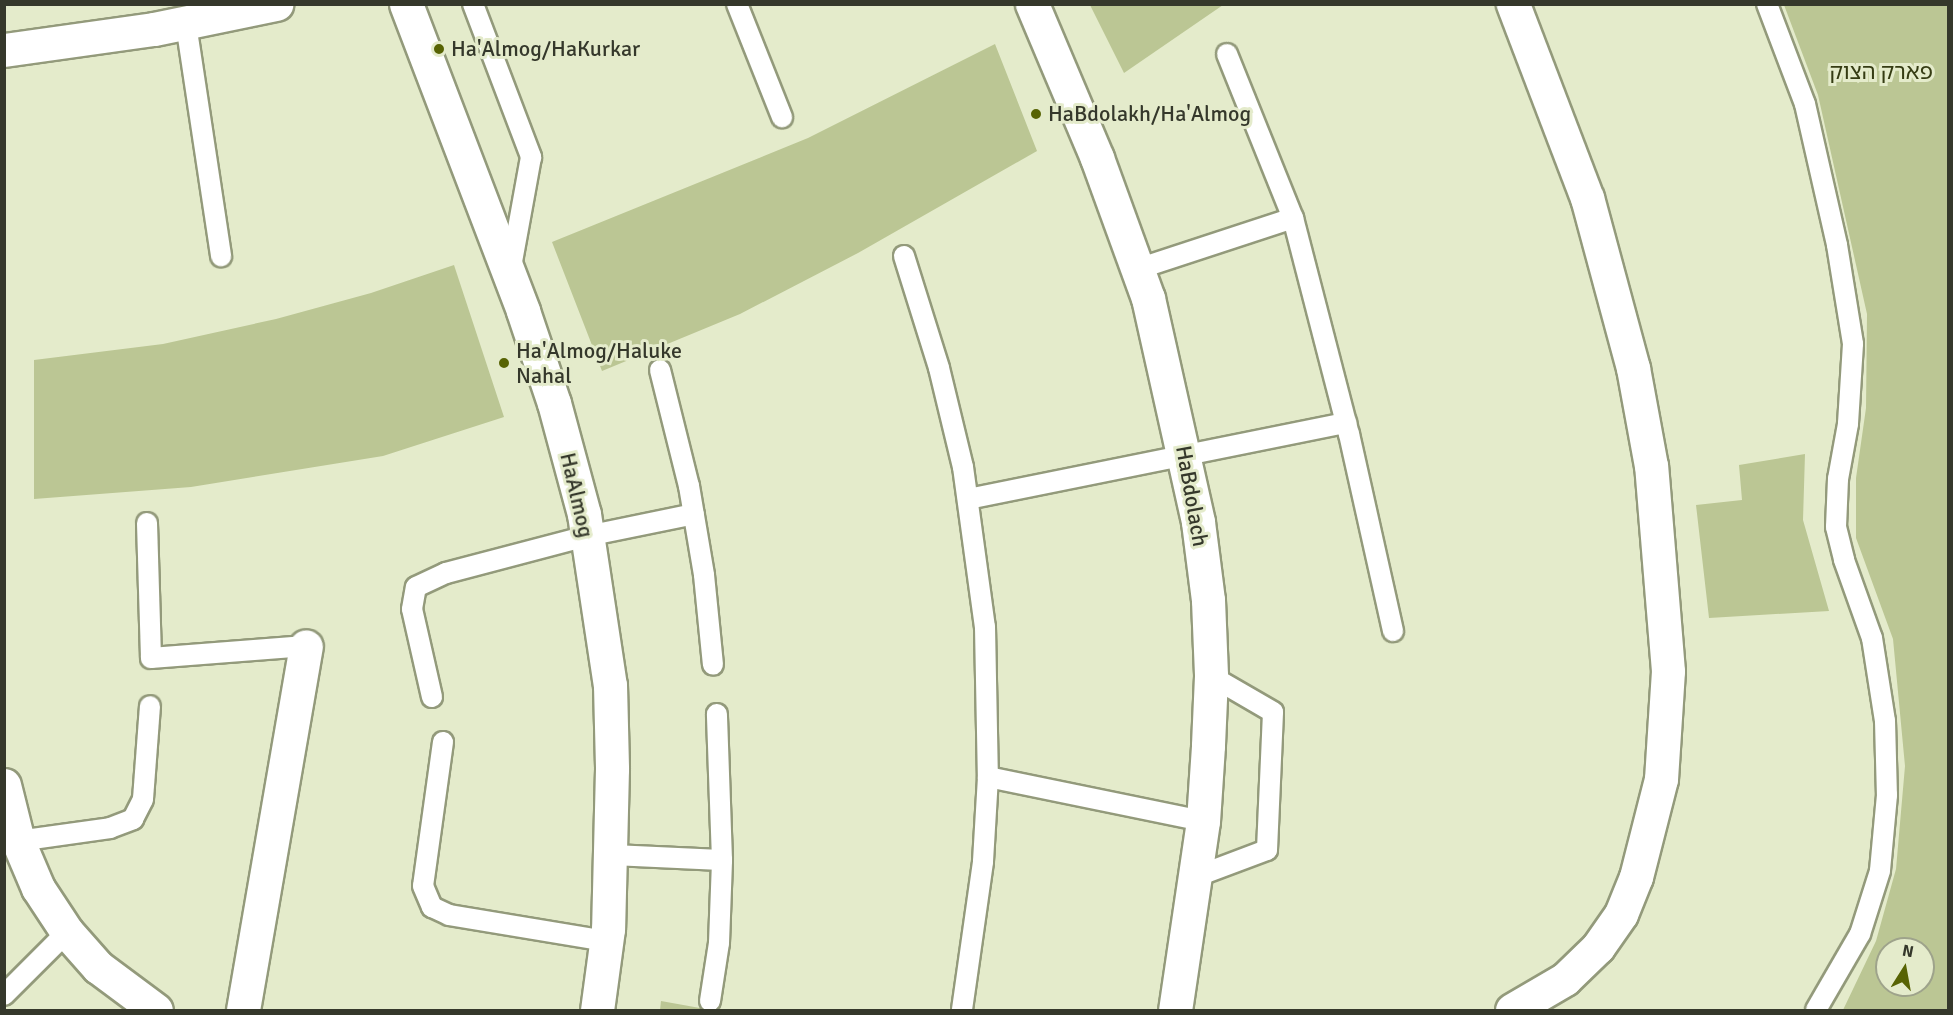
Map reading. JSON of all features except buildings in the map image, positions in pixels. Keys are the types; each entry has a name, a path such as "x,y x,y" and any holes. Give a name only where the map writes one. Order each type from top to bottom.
{"street":[{"path":"4,50 186,24 276,4"},
{"name":"HaAlmog","path":"406,4 510,275 554,403 587,536 610,686 612,855 606,941 597,1011"},
{"name":"HaBdolach","path":"1032,4 1097,158 1138,269 1186,458 1208,600 1211,676 1203,821 1175,1011"},
{"path":"1512,1011 1565,978 1598,947 1621,914 1636,877 1655,807 1666,740 1668,671 1651,466 1633,368 1587,198 1513,4"},
{"path":"243,1011 306,646"},
{"path":"5,795 18,842 38,888 68,932 98,967 156,1011"}],"lane":[{"path":"473,4 531,157 510,275"},
{"path":"737,4 782,117"},
{"path":"1767,4 1805,104 1837,245 1853,344 1848,424 1838,479 1836,527 1844,560 1872,639 1885,721 1887,795 1880,871 1860,934 1816,1011"},
{"path":"186,24 220,256"},
{"path":"1227,54 1293,218 1346,423 1393,631"},
{"path":"1138,269 1293,218"},
{"path":"904,256 939,368 968,500 986,627 988,777 983,862 962,1011"},
{"path":"660,370 694,514 713,665"},
{"path":"968,500 1186,458 1346,423"},
{"path":"432,697 412,609 416,586 446,573 587,536 694,514"},
{"path":"147,523 151,658 306,646"},
{"path":"1195,877 1267,850 1273,712 1211,676"},
{"path":"18,842 110,828 133,819 143,799 150,706"},
{"path":"710,1001 719,943 722,860 717,714"},
{"path":"443,742 423,886 432,907 449,915 606,941"},
{"path":"988,777 1203,821"},
{"path":"612,855 722,860"},
{"path":"4,995 68,932"}],"green space":[{"path":"1090,5 1223,5 1124,73"},
{"name":"פארק הצוק","path":"1784,5 1948,5 1948,1010 1843,1010 1875,943 1875,997 1935,997 1935,937 1877,937 1896,869 1905,766 1893,639 1856,538 1856,478 1866,408 1867,314 1818,95"},
{"path":"995,44 1037,151 858,253 740,314 602,371 552,242 808,138"},
{"path":"454,265 504,417 383,456 191,487 34,499 34,360 163,344 276,319 371,293"},
{"path":"1805,454 1803,520 1829,611 1709,618 1696,505 1742,500 1739,465"},
{"path":"661,1001 711,1010 660,1010"}],"place":[{"name":"Ha'Almog/HaKurkar","path":"439,49"},
{"name":"HaBdolakh/Ha'Almog","path":"1036,114"},
{"name":"Ha'Almog/Haluke Nahal","path":"504,363"}]}
